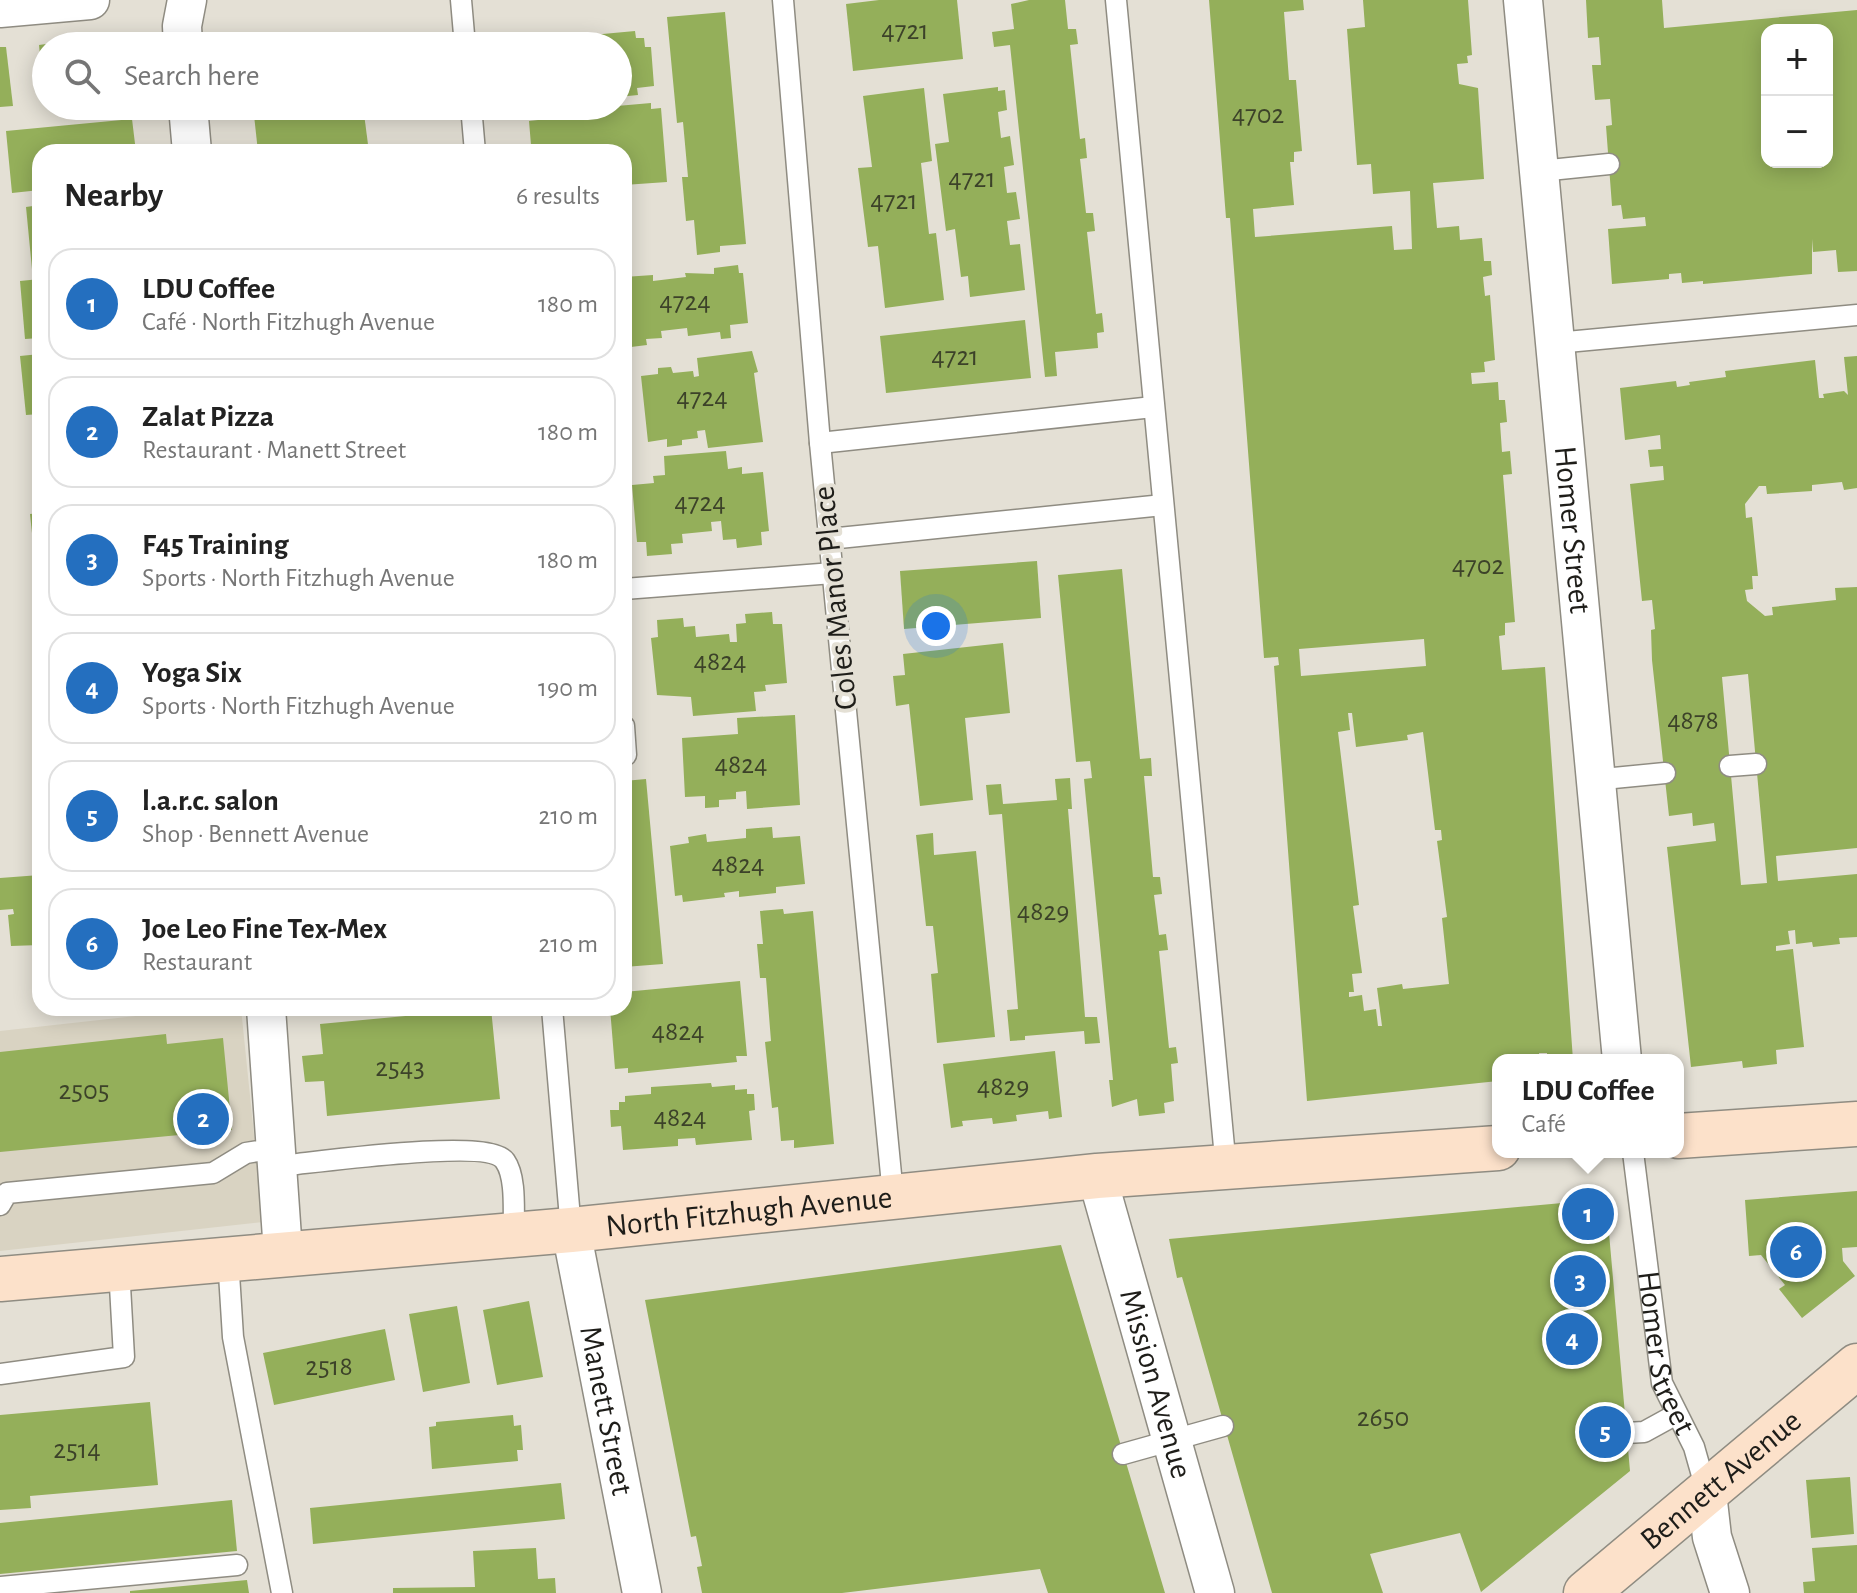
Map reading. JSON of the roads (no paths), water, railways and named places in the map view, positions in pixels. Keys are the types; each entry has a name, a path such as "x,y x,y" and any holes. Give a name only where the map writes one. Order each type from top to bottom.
{"street":[{"path":"0,8 90,0"},
{"path":"182,32 187,0"},
{"name":"Homer Street","path":"1523,0 1593,780 1621,1054"},
{"path":"189,120 191,144"},
{"path":"267,1016 279,1157 283,1252"},
{"path":"1684,1136 1857,1124"},
{"name":"North Fitzhugh Avenue","path":"0,1279 283,1252 571,1230 1097,1176 1492,1148"},
{"name":"Mission Avenue","path":"1097,1176 1169,1441 1215,1593"},
{"name":"Manett Street","path":"571,1230 642,1593"},
{"name":"Bennett Avenue","path":"1586,1593 1857,1366"},
{"name":"Homer Street","path":"1707,1493 1712,1537 1730,1593"}],"lane":[{"path":"461,0 464,32"},
{"name":"Coles Manor Place","path":"783,0 820,443 893,1195"},
{"path":"1116,0 1226,1168"},
{"path":"472,120 474,144"},
{"path":"1540,171 1609,164"},
{"path":"1556,343 1857,315"},
{"path":"820,443 1153,407"},
{"path":"829,539 1163,505"},
{"path":"632,588 833,573"},
{"path":"1730,766 1756,764"},
{"path":"1593,780 1665,773"},
{"path":"553,1016 571,1230"},
{"path":"0,1205 7,1193 213,1173 246,1153 279,1157 454,1149 494,1154 505,1159 510,1173 514,1235"},
{"name":"Homer Street","path":"1634,1158 1662,1383 1675,1415 1694,1447 1707,1493"},
{"path":"228,1258 233,1337 282,1593"},
{"path":"0,1374 124,1357 119,1268"},
{"path":"1626,1433 1644,1432 1675,1415"},
{"path":"1123,1454 1223,1426"},
{"path":"0,1587 237,1565"}],"place":[{"name":"Zalat Pizza","path":"203,1119"},
{"name":"LDU Coffee","path":"1588,1214"},
{"name":"Joe Leo Fine Tex-Mex","path":"1796,1252"},
{"name":"F45 Training","path":"1580,1281"},
{"name":"Yoga Six","path":"1572,1339"},
{"name":"l.a.r.c. salon","path":"1605,1432"}]}
